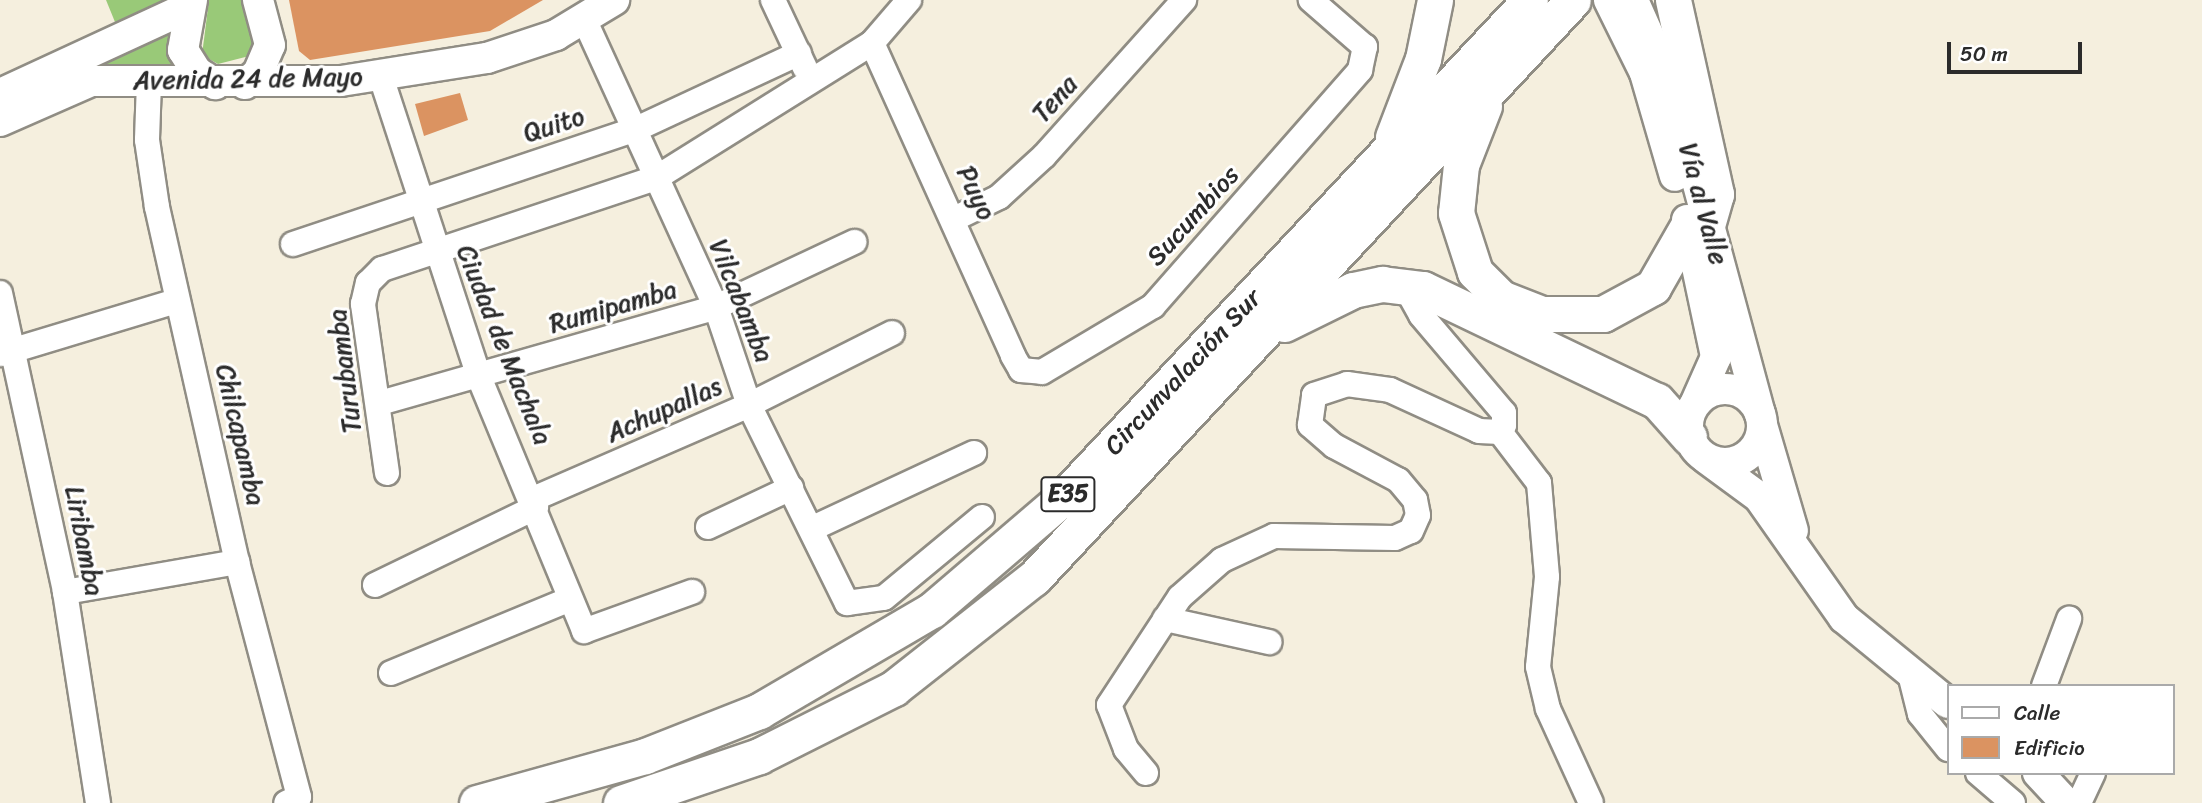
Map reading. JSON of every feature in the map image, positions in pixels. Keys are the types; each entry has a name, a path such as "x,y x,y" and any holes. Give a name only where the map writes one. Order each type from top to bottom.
{"highway":[{"path":"1386,154 1423,60 1435,0"},
{"name":"Circunvalación Sur","path":"477,803 645,756 737,721 872,650 932,610 1065,496 1530,0"},
{"name":"Circunvalación Sur","path":"621,803 759,757 894,688 940,656 1034,578 1573,0"},
{"path":"1492,85 1461,165 1456,213 1475,272 1501,298 1542,314 1603,314 1653,287 1716,194 1673,0"},
{"path":"1256,339 1353,290 1404,284 1638,390 1664,407 1698,448"}],"main road":[{"path":"245,84 258,74 270,45 258,0"},
{"name":"Avenida 24 de Mayo","path":"0,121 91,81 245,84 381,77 487,58 584,19 614,0"},
{"name":"Vía al Valle","path":"1609,0 1645,73 1698,224 1761,419 1798,548"},
{"name":"Vía al Valle","path":"1633,0 1659,49 1698,224 1716,357 1696,402"},
{"path":"189,4 183,50 197,72 215,84"},
{"name":"Avenida 24 de Mayo","path":"0,94 189,4"},
{"path":"1698,448 1726,463 1745,458 1758,444 1761,419 1747,396 1726,389 1696,402 1698,448 1759,497 1798,548 1844,618 1912,678 1946,702"},
{"path":"2040,775 2066,803"}],"street":[{"path":"773,0 810,79"},
{"path":"433,247 656,178 810,79 872,43 909,0"},
{"name":"Tena","path":"956,218 999,197 1044,156 1184,0"},
{"name":"Sucumbios","path":"1021,370 1042,372 1153,306 1360,70 1365,47 1311,0"},
{"name":"Vilcabamba","path":"584,19 716,307 749,405 847,603 884,598 982,517"},
{"name":"Puyo","path":"872,43 956,218 1021,370"},
{"name":"Quito","path":"293,244 634,130 799,53"},
{"name":"Ciudad de Machala","path":"381,77 433,247 479,377 535,503 568,600 584,631 692,592"},
{"name":"Chilcapamba","path":"149,82 147,140 177,301 293,800"},
{"name":"Rumipamba","path":"380,403 479,377 716,307 854,242"},
{"name":"Turubamba","path":"387,473 380,403 363,304 368,283 382,269 433,247"},
{"path":"1404,284 1504,413 1500,432"},
{"name":"Liribamba","path":"0,293 8,352 65,592 98,803"},
{"path":"8,352 177,301"},
{"name":"Achupallas","path":"375,585 535,503 749,405 892,333"},
{"path":"1146,773 1125,749 1109,705 1165,619 1222,559 1248,545 1274,536 1395,538 1411,531 1418,515 1415,500 1398,480 1334,446 1310,425 1309,405 1326,388 1347,383 1390,390 1479,431 1500,432 1539,482 1547,578 1538,667 1548,709 1591,803"},
{"path":"811,529 974,453"},
{"path":"708,527 791,488"},
{"path":"65,592 237,562"},
{"path":"391,673 568,600"},
{"path":"1165,619 1269,642"},
{"path":"2046,684 2069,619"},
{"path":"1912,678 1920,714 1946,746"},
{"path":"1980,775 2013,803"},
{"path":"2079,803 2092,775"}],"green space":[{"path":"106,0 170,0 115,22"},
{"path":"209,0 244,0 257,54 218,64 202,55"},
{"path":"176,29 186,70 84,71"}],"building":[{"path":"289,0 543,0 490,31 310,60 299,51"},
{"path":"460,93 468,120 424,136 415,104"}]}
